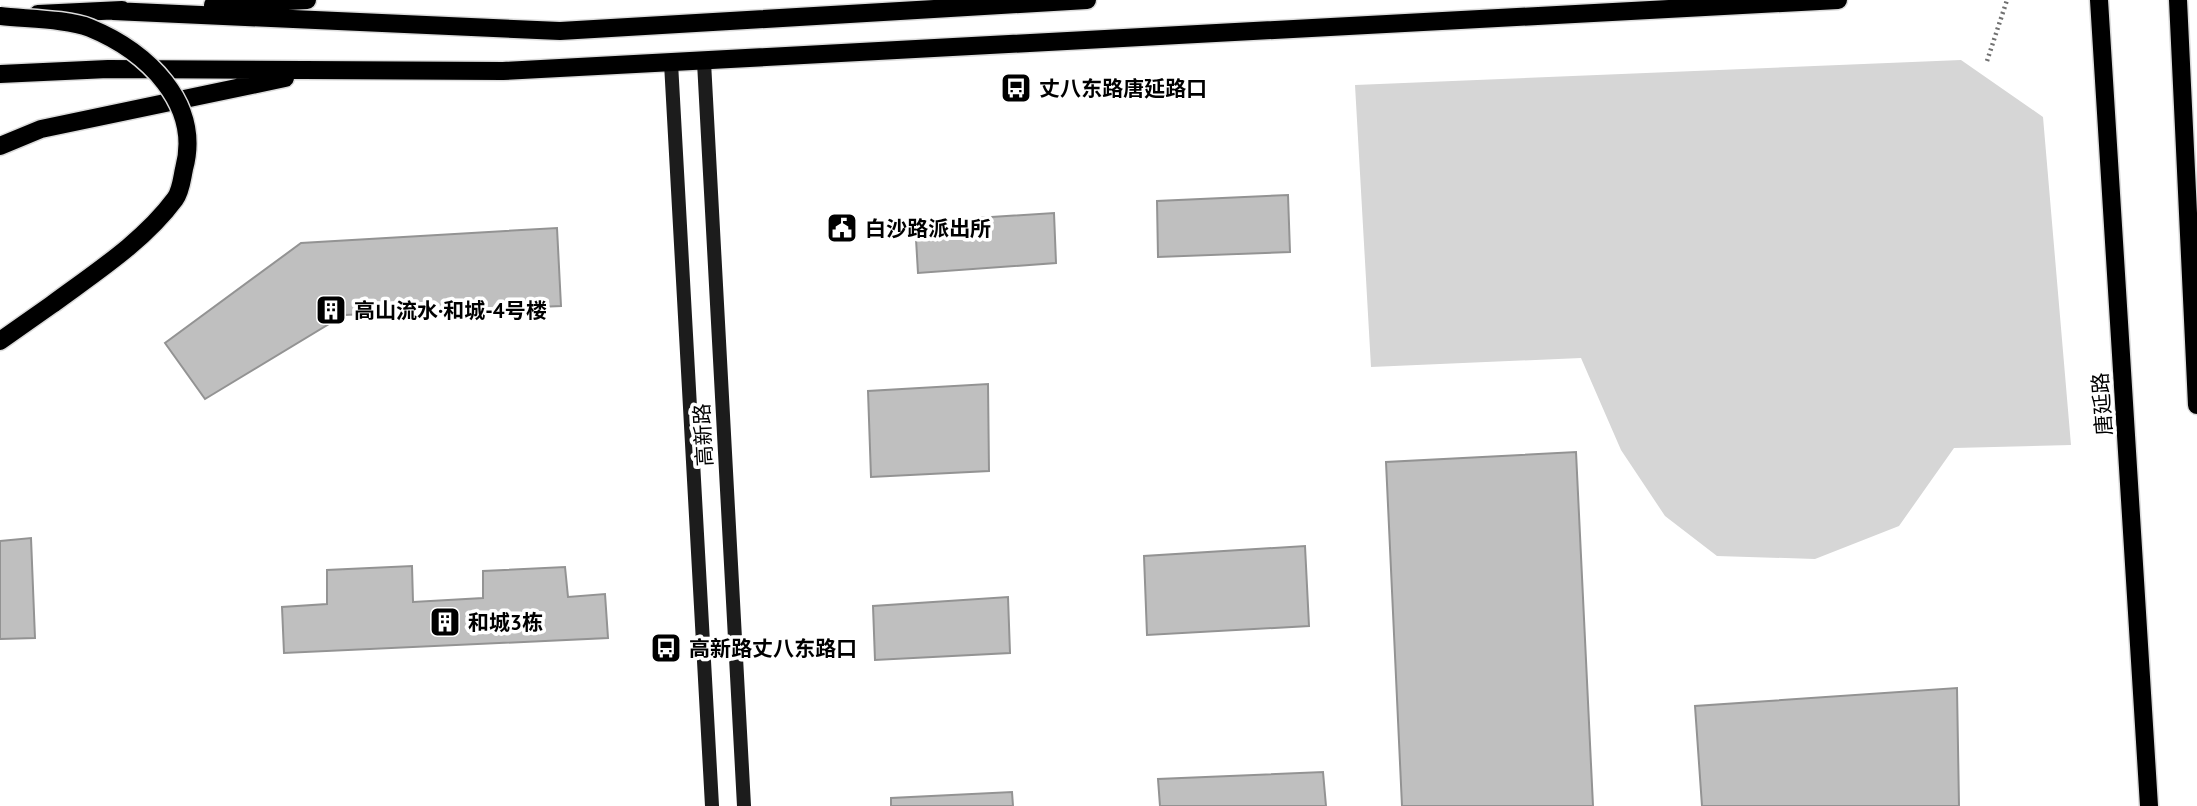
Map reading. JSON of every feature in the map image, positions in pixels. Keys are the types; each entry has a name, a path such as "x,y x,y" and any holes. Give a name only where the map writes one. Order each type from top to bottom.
{"main road":[{"path":"0,16 307,0"},
{"path":"113,10 560,31 1087,0"},
{"path":"0,74 108,69 503,71 1838,0"},
{"name":"唐延路","path":"2099,0 2149,806"},
{"path":"2178,0 2197,405"},
{"path":"0,16 88,27 132,51 166,81 185,118 188,155 177,197 133,243 0,341"},
{"name":"高新路","path":"704,62 744,806"},
{"name":"高新路","path":"671,64 712,806"},
{"path":"0,146 41,129 322,70"}],"path":[{"path":"1986,61 2007,0"}],"shaded area":[{"path":"1961,60 2043,117 2071,445 1954,448 1899,526 1815,559 1717,556 1665,516 1621,450 1581,358 1371,367 1355,85"}],"building":[{"path":"1288,195 1290,252 1158,257 1157,201"},
{"path":"1054,213 1056,263 918,273 915,222"},
{"name":"高山流水·和城-4号楼","path":"557,228 561,306 344,315 205,399 165,343 301,243"},
{"path":"988,384 989,471 871,477 868,391"},
{"path":"1576,452 1593,806 1402,806 1386,462"},
{"path":"31,538 35,638 0,639 0,541"},
{"path":"1305,546 1309,626 1147,635 1144,556"},
{"name":"和城3栋","path":"412,566 413,602 483,598 483,571 565,567 568,597 605,594 608,638 284,653 282,607 327,604 327,570"},
{"path":"1008,597 1010,653 875,660 873,606"},
{"path":"1957,688 1959,806 1702,806 1695,706"},
{"path":"1323,772 1326,806 1160,806 1158,779"},
{"path":"1012,792 1013,806 891,806 891,798"}],"place":[{"name":"丈八东路唐延路口","path":"1016,88"},
{"name":"白沙路派出所","path":"842,228"},
{"name":"高山流水·和城-4号楼","path":"331,310"},
{"name":"和城3栋","path":"445,622"},
{"name":"高新路丈八东路口","path":"666,648"}]}
